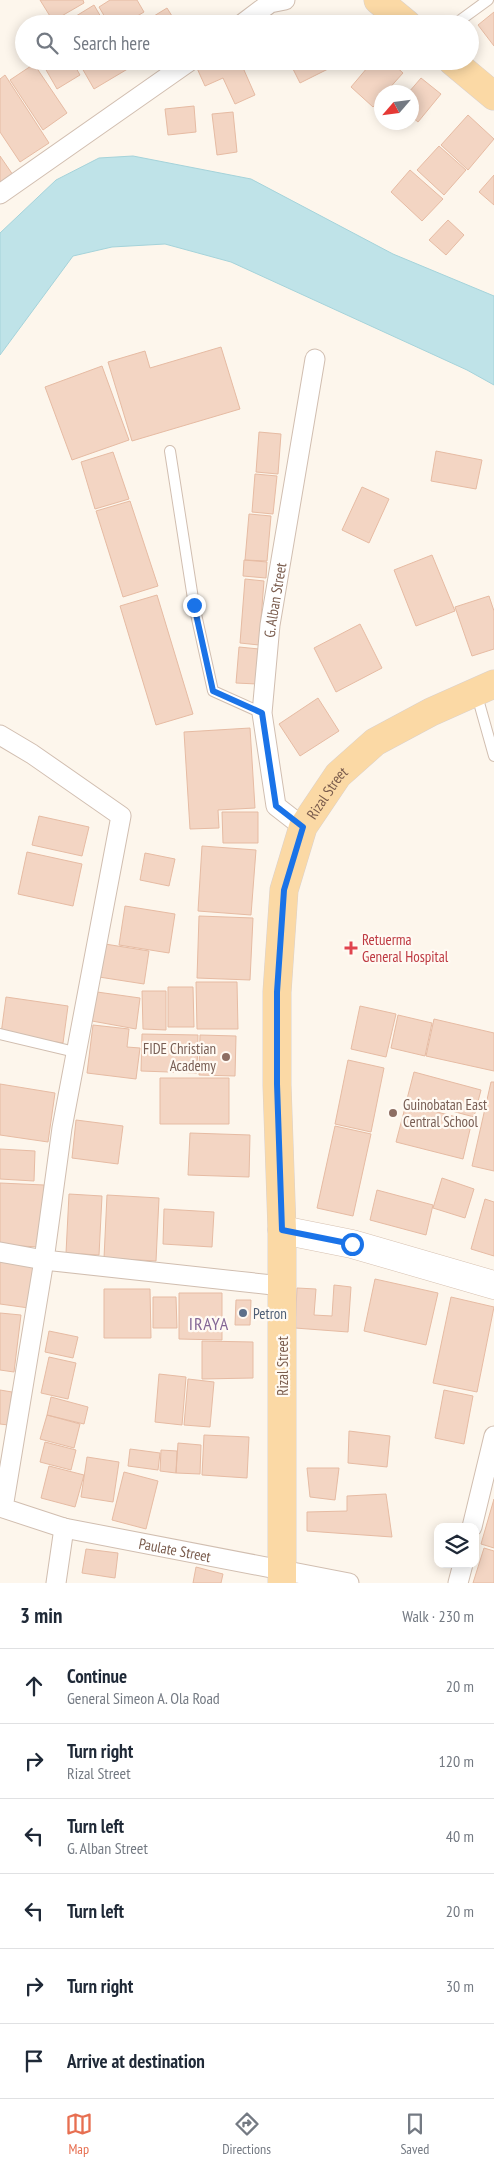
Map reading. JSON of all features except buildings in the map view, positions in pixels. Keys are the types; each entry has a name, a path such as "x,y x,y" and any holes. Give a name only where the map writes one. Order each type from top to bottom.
{"main road":[{"path":"378,0 396,15"},
{"path":"463,70 494,96"},
{"name":"Rizal Street","path":"282,1576 282,1230 277,1084 277,992 284,890 303,827 338,775 375,742 431,712 485,688"},
{"path":"282,1230 352,1244 494,1285"}],"street":[{"path":"255,15 275,1"},
{"path":"0,194 177,70"},
{"name":"G. Alban Street","path":"303,827 276,806 262,713 270,625 315,359"},
{"path":"0,735 32,754 121,816 75,1052 62,1128 44,1260"},
{"path":"0,1252 44,1260 282,1286"},
{"name":"Paulate Street","path":"44,1260 3,1508 64,1528 282,1576 349,1583"},
{"path":"473,1523 494,1436"},
{"path":"56,1583 64,1528"},
{"path":"458,1583 462,1568"}],"lane":[{"path":"467,15 488,0"},
{"path":"170,451 194,605 213,691 262,713"},
{"path":"485,688 494,756"},
{"path":"0,1034 75,1052"}],"water":[{"path":"133,156 251,179 393,254 494,296 494,385 467,370 231,262 165,244 112,247 73,256 0,355 0,233 56,180 99,158"}],"place":[{"name":"Retuerma General Hospital","path":"351,948"},
{"name":"FIDE Christian Academy","path":"226,1057"},
{"name":"Guinobatan East Central School","path":"393,1113"},
{"name":"Petron","path":"243,1313"}],"district":[{"name":"IRAYA","path":"209,1323"}],"route":[{"path":"194,605 213,691 262,713 276,806 303,827 284,890 277,992 277,1084 282,1230 352,1244"}]}
